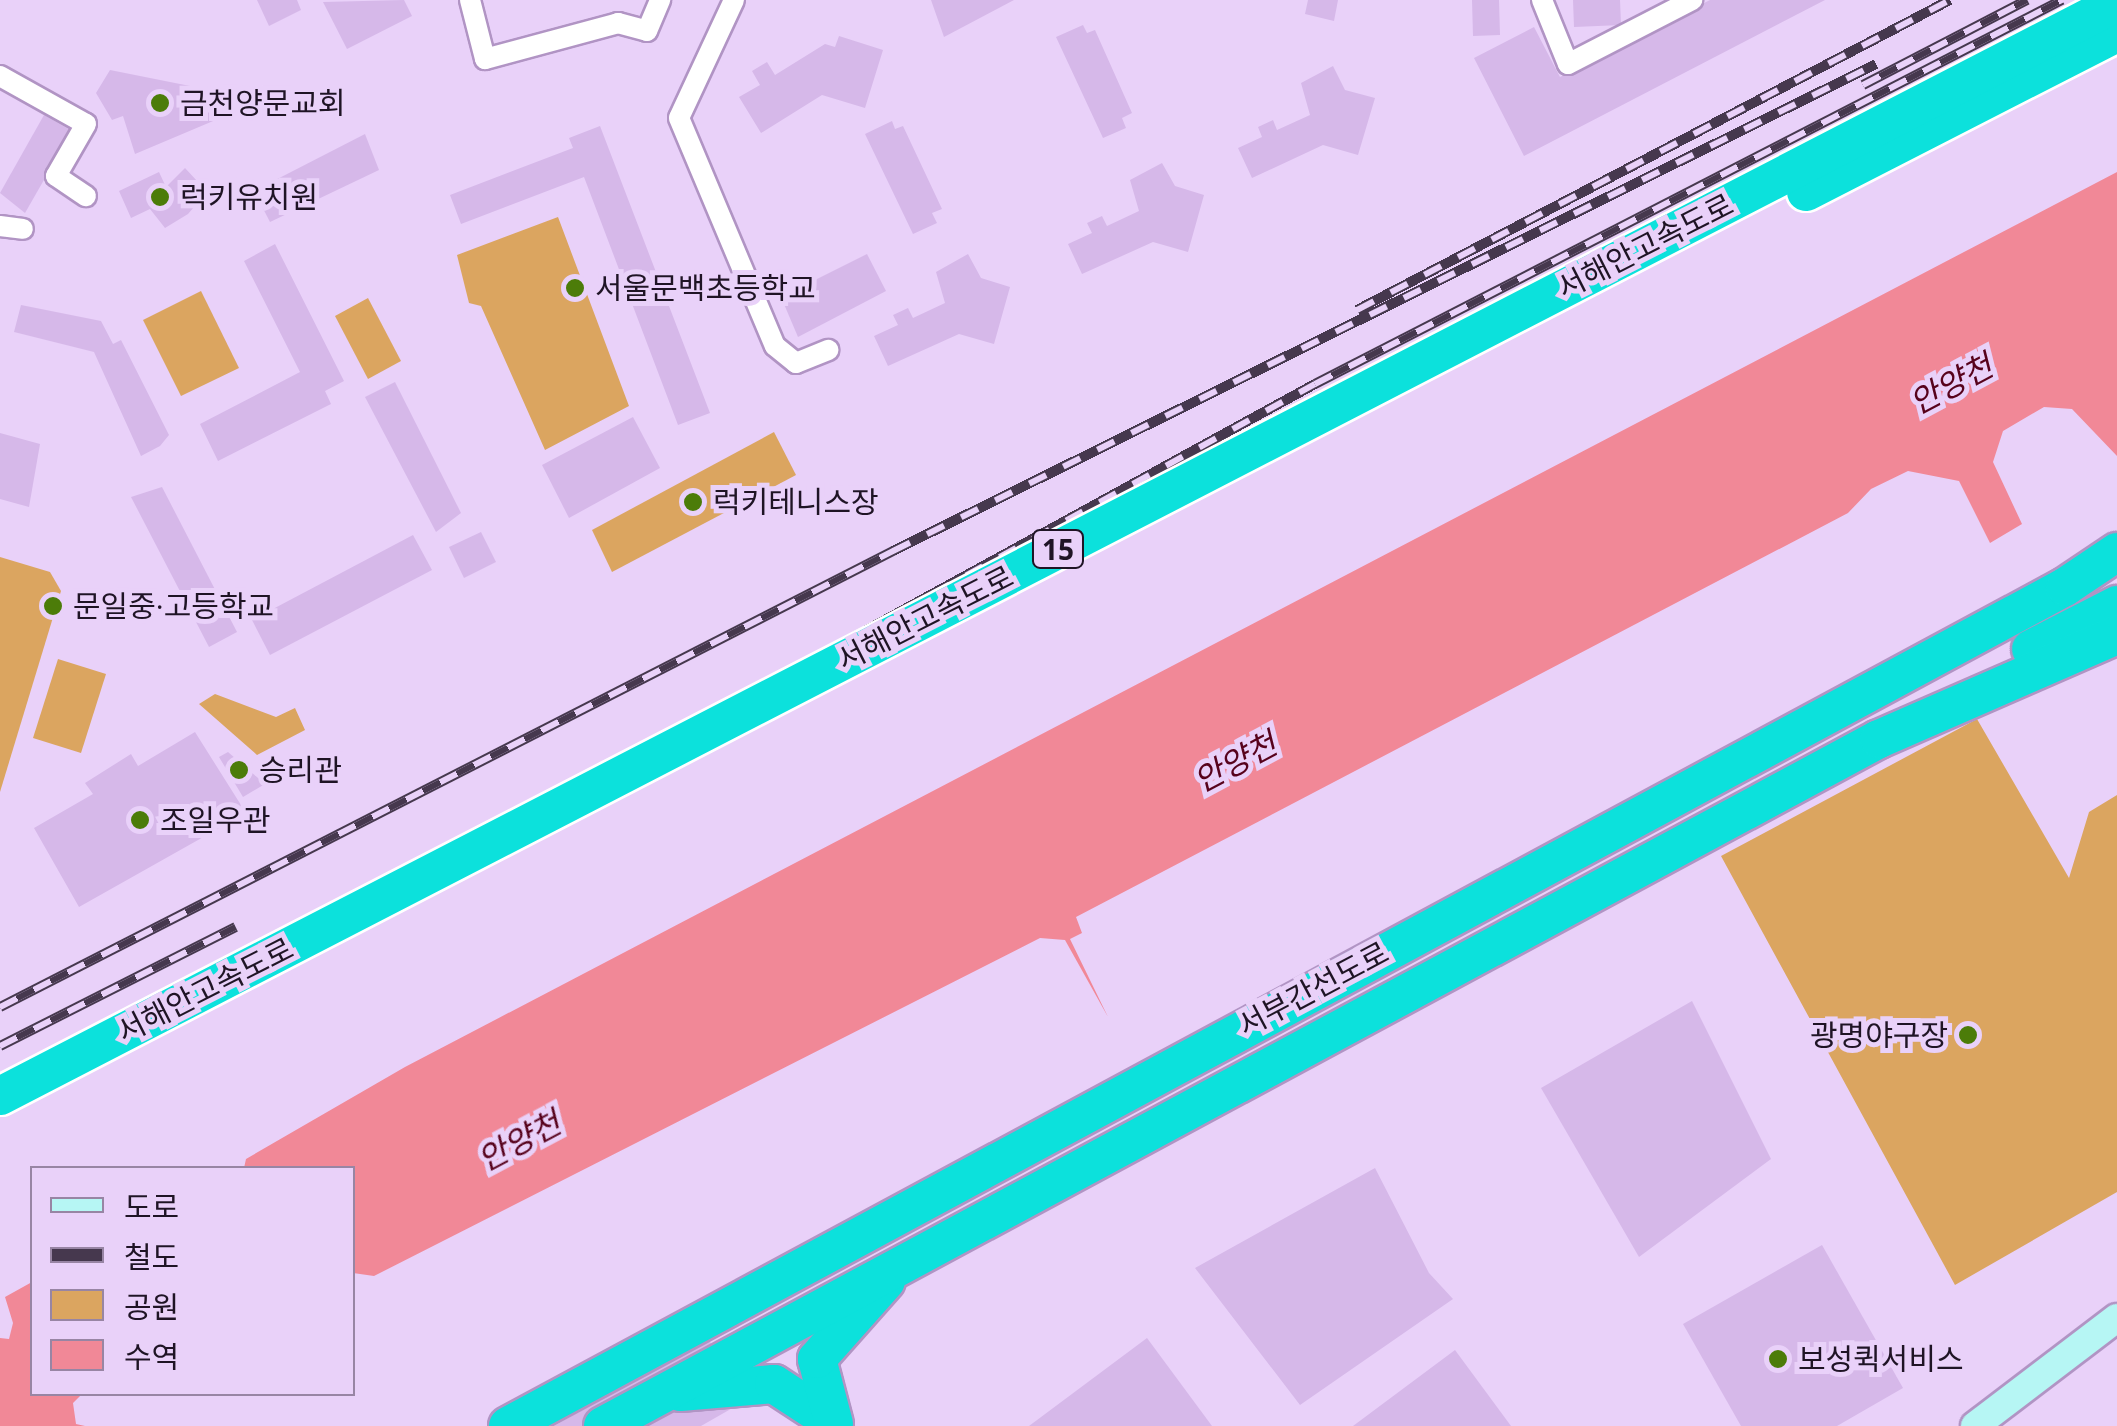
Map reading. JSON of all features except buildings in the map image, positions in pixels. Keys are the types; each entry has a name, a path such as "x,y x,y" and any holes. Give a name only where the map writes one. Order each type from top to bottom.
{"highway":[{"name":"서해안고속도로","path":"0,1096 2117,3"},
{"name":"서해안고속도로","path":"0,1124 2117,33"},
{"name":"서부간선도로","path":"508,1426 2065,588 2117,552"},
{"path":"2065,588 2117,572"},
{"path":"1879,740 1950,690 2117,605"},
{"name":"서부간선도로","path":"602,1426 1879,740 2117,636"},
{"path":"835,1425 817,1358 905,1260"},
{"path":"658,1395 774,1384 835,1425"}],"main road":[{"path":"1975,1426 2117,1318"}],"street":[{"path":"470,0 485,59 618,23 647,32 660,0"},
{"path":"734,0 679,118 775,346 796,363 829,350"},
{"path":"1542,0 1568,64 1692,0"},
{"path":"0,76 86,124 56,176 86,196"},
{"path":"0,226 23,229"}],"green space":[{"path":"558,217 629,406 545,450 481,306 469,303 457,255"},
{"path":"201,291 239,368 181,396 143,320"},
{"path":"368,298 401,361 368,379 335,316"},
{"name":"럭키테니스장","path":"774,432 796,475 612,572 592,530"},
{"path":"0,557 50,572 61,591 0,792"},
{"path":"58,659 106,674 81,753 33,738"},
{"path":"215,694 276,717 295,708 305,730 257,755 199,704"},
{"name":"광명야구장","path":"1977,719 2069,878 2089,812 2117,795 2117,1192 1955,1285 1721,856"}],"water":[{"name":"안양천","path":"2117,172 2117,456 2072,409 2044,407 2003,431 1993,462 2022,524 1990,543 1959,481 1908,471 1871,489 1848,513 1076,917 1082,933 1070,939 1108,1017 1065,940 1040,938 374,1276 355,1273 355,1166 244,1166 246,1159 405,1067"},
{"path":"30,1283 30,1396 80,1396 73,1403 76,1424 85,1426 0,1426 0,1338 9,1339 13,1323 5,1297"}],"railway":[{"path":"1357,310 1950,0"},
{"path":"1863,85 2027,0"},
{"path":"0,1086 533,813 1315,384 2062,0"},
{"path":"0,1007 893,551 1876,64"},
{"path":"0,1046 236,927"}],"place":[{"name":"금천양문교회","path":"160,103"},
{"name":"럭키유치원","path":"160,197"},
{"name":"서울문백초등학교","path":"575,288"},
{"name":"럭키테니스장","path":"693,502"},
{"name":"문일중·고등학교","path":"53,606"},
{"name":"승리관","path":"239,770"},
{"name":"조일우관","path":"140,820"},
{"name":"광명야구장","path":"1968,1035"},
{"name":"보성퀵서비스","path":"1778,1359"}]}
